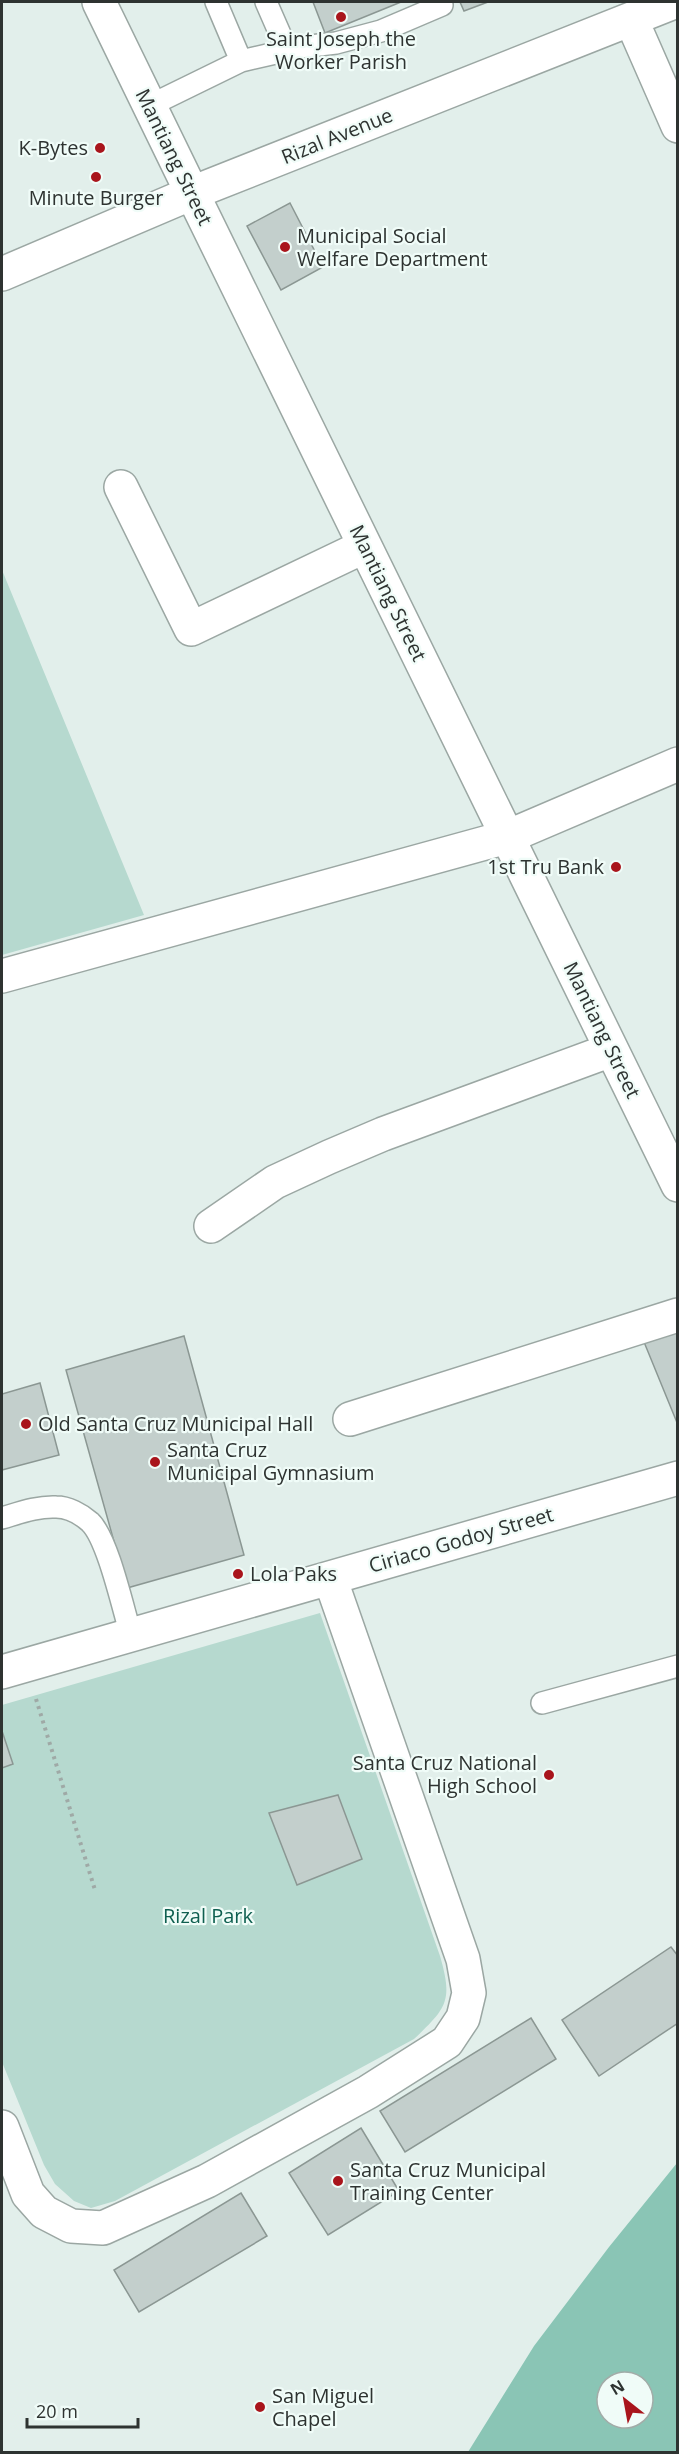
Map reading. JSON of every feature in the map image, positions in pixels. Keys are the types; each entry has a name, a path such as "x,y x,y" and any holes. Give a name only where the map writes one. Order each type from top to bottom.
{"street":[{"name":"Mantiang Street","path":"99,2 678,1185"},
{"name":"Rizal Avenue","path":"2,274 192,193 674,2"},
{"path":"631,19 678,126"},
{"path":"121,488 191,629 365,546"},
{"path":"2,976 507,837 678,764"},
{"path":"211,1226 275,1182 328,1157 383,1134 611,1050"},
{"path":"350,1419 678,1315"},
{"name":"Ciriaco Godoy Street","path":"14,1669 678,1478"},
{"path":"2,2127 28,2194 44,2212 71,2226 103,2228 207,2181 368,2092 447,2042 463,2018 469,1993 463,1959 330,1578"}],"lane":[{"path":"216,2 241,61"},
{"path":"266,2 287,50"},
{"path":"149,106 241,61 287,50 336,43 381,31 442,4"},
{"path":"2,1518 33,1509 57,1506 76,1512 91,1522 102,1541 131,1635"},
{"path":"542,1703 678,1666"}],"path":[{"path":"14,1669 95,1890"}],"green space":[{"path":"2,570 144,915 2,955"},
{"name":"Rizal Park","path":"320,1613 440,1956 446,1984 444,2003 434,2019 414,2039 115,2201 91,2208 74,2201 55,2184 44,2165 2,2062 2,1705"}],"shaded area":[{"path":"677,2163 677,2452 468,2452 534,2346 609,2247"}],"building":[{"name":"Saint Joseph the Worker Parish","path":"313,2 401,2 325,33"},
{"name":"Saint Joseph the Worker Parish","path":"460,2 488,2 464,11"},
{"name":"Municipal Social Welfare Department","path":"290,203 323,267 281,290 247,226"},
{"path":"678,1328 678,1425 644,1342"},
{"name":"Santa Cruz Municipal Gymnasium","path":"184,1336 244,1555 127,1588 66,1370"},
{"name":"Old Santa Cruz Municipal Hall","path":"40,1383 59,1455 2,1470 2,1394"},
{"path":"2,1731 13,1764 2,1768"},
{"path":"338,1795 362,1859 297,1885 269,1813"},
{"path":"671,1947 678,1956 678,2023 599,2076 562,2020"},
{"path":"531,2018 556,2059 405,2152 380,2111"},
{"path":"361,2128 399,2191 328,2235 289,2173"},
{"path":"241,2193 267,2236 139,2312 114,2270"}],"place":[{"name":"Saint Joseph the Worker Parish","path":"341,17"},
{"name":"K-Bytes","path":"100,148"},
{"name":"Minute Burger","path":"96,177"},
{"name":"Municipal Social Welfare Department","path":"285,247"},
{"name":"1st Tru Bank","path":"616,867"},
{"name":"Old Santa Cruz Municipal Hall","path":"26,1424"},
{"name":"Santa Cruz Municipal Gymnasium","path":"155,1462"},
{"name":"Lola Paks","path":"238,1574"},
{"name":"Santa Cruz National High School","path":"549,1775"},
{"name":"Santa Cruz Municipal Training Center","path":"338,2181"},
{"name":"San Miguel Chapel","path":"260,2407"}]}
